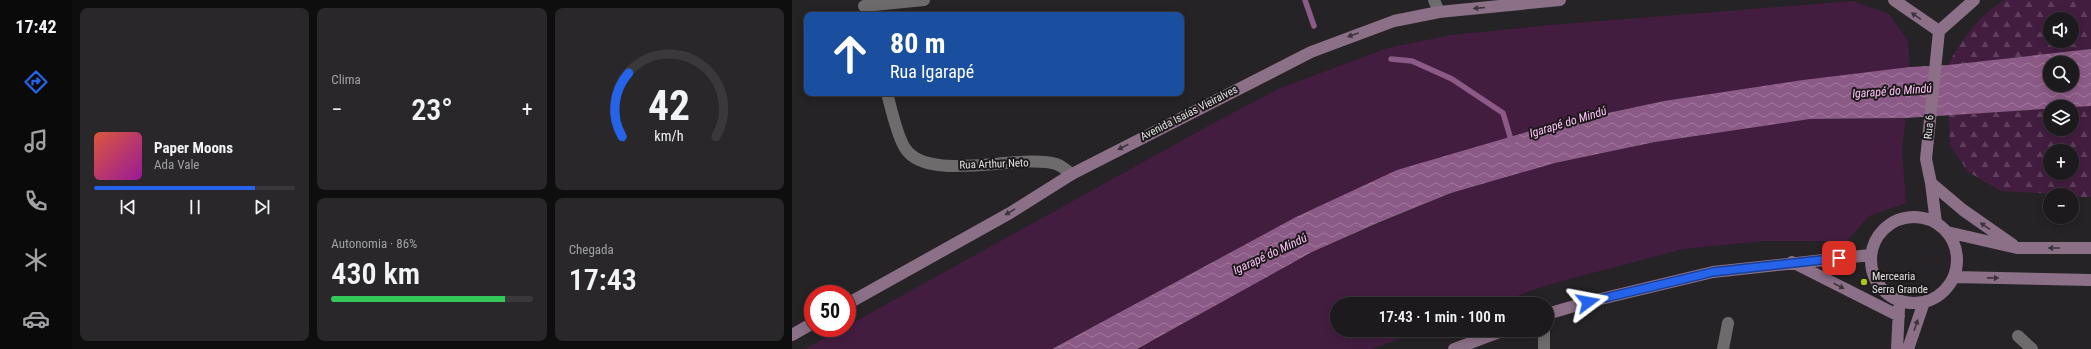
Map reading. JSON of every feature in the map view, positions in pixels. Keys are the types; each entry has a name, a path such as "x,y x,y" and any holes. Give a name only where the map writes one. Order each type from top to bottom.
{"main road":[{"name":"Avenida Isaías Vieiralves","path":"856,299 1010,213 1072,174 1311,52 1394,21 1439,12 1560,0"},
{"path":"1894,0 1939,31 1974,0"},
{"name":"Rua 6","path":"1936,223 1931,183 1926,159 1939,31"},
{"path":"1931,183 1963,210 2017,248"},
{"path":"1948,232 1957,254 1954,277 1946,289 1936,297 1924,302 1900,301 1883,291 1873,274 1870,255 1878,234 1894,220 1916,216 1936,223 1948,232 2017,248 2091,248"},
{"path":"1554,312 1588,302 1713,272 1792,262 1870,255"},
{"path":"1792,262 1899,316"},
{"path":"1954,277 2091,280"},
{"path":"1897,349 1900,301"},
{"path":"1908,349 1924,302"},
{"path":"792,335 804,328"},
{"path":"1454,349 1486,337"}],"street":[{"path":"864,7 924,0"},
{"path":"1434,0 1439,12"},
{"name":"Rua Arthur Neto","path":"888,96 905,148 914,158 937,165 968,166 1027,161 1056,164 1072,174"},
{"path":"1723,349 1728,323"},
{"path":"2018,336 2032,349"},
{"path":"1544,337 1544,349"}],"green space":[{"path":"2004,0 2091,0 2091,49 1948,65 1965,37 1987,13"},
{"path":"1853,1 1889,14 1908,41 1910,67 1664,101 1547,126 1328,203 1296,217 1052,349 805,349 827,337 856,337 856,321 1210,125 1280,88 1388,48 1451,35 1550,25"},
{"path":"2091,106 2091,197 2079,197 2079,188 2043,188 2043,193 2001,191 1968,172 1950,145 1949,115 2043,109 2043,136 2079,136 2079,107"},
{"path":"1906,118 1902,148 1906,203 1869,216 1847,241 1763,241 1683,249 1547,285 1514,297 1330,297 1330,337 1404,337 1371,349 1137,349 1312,252 1451,193 1555,163 1655,142 1810,119"}],"water":[{"name":"Igarapé do Mindú","path":"2091,49 2091,106 2079,107 2079,100 2043,100 2043,109 1906,118 1810,119 1655,142 1555,163 1451,193 1312,252 1137,349 1052,349 1296,217 1397,170 1547,126 1664,101 1803,80 1910,67 1948,65"}],"waterway":[{"path":"1305,0 1314,26"},
{"path":"1391,59 1412,61 1452,79 1503,113 1512,143"}],"place":[{"name":"Mercearia Serra Grande","path":"1864,282"}],"route":[{"path":"1588,302 1713,272 1792,262 1839,258"}]}
